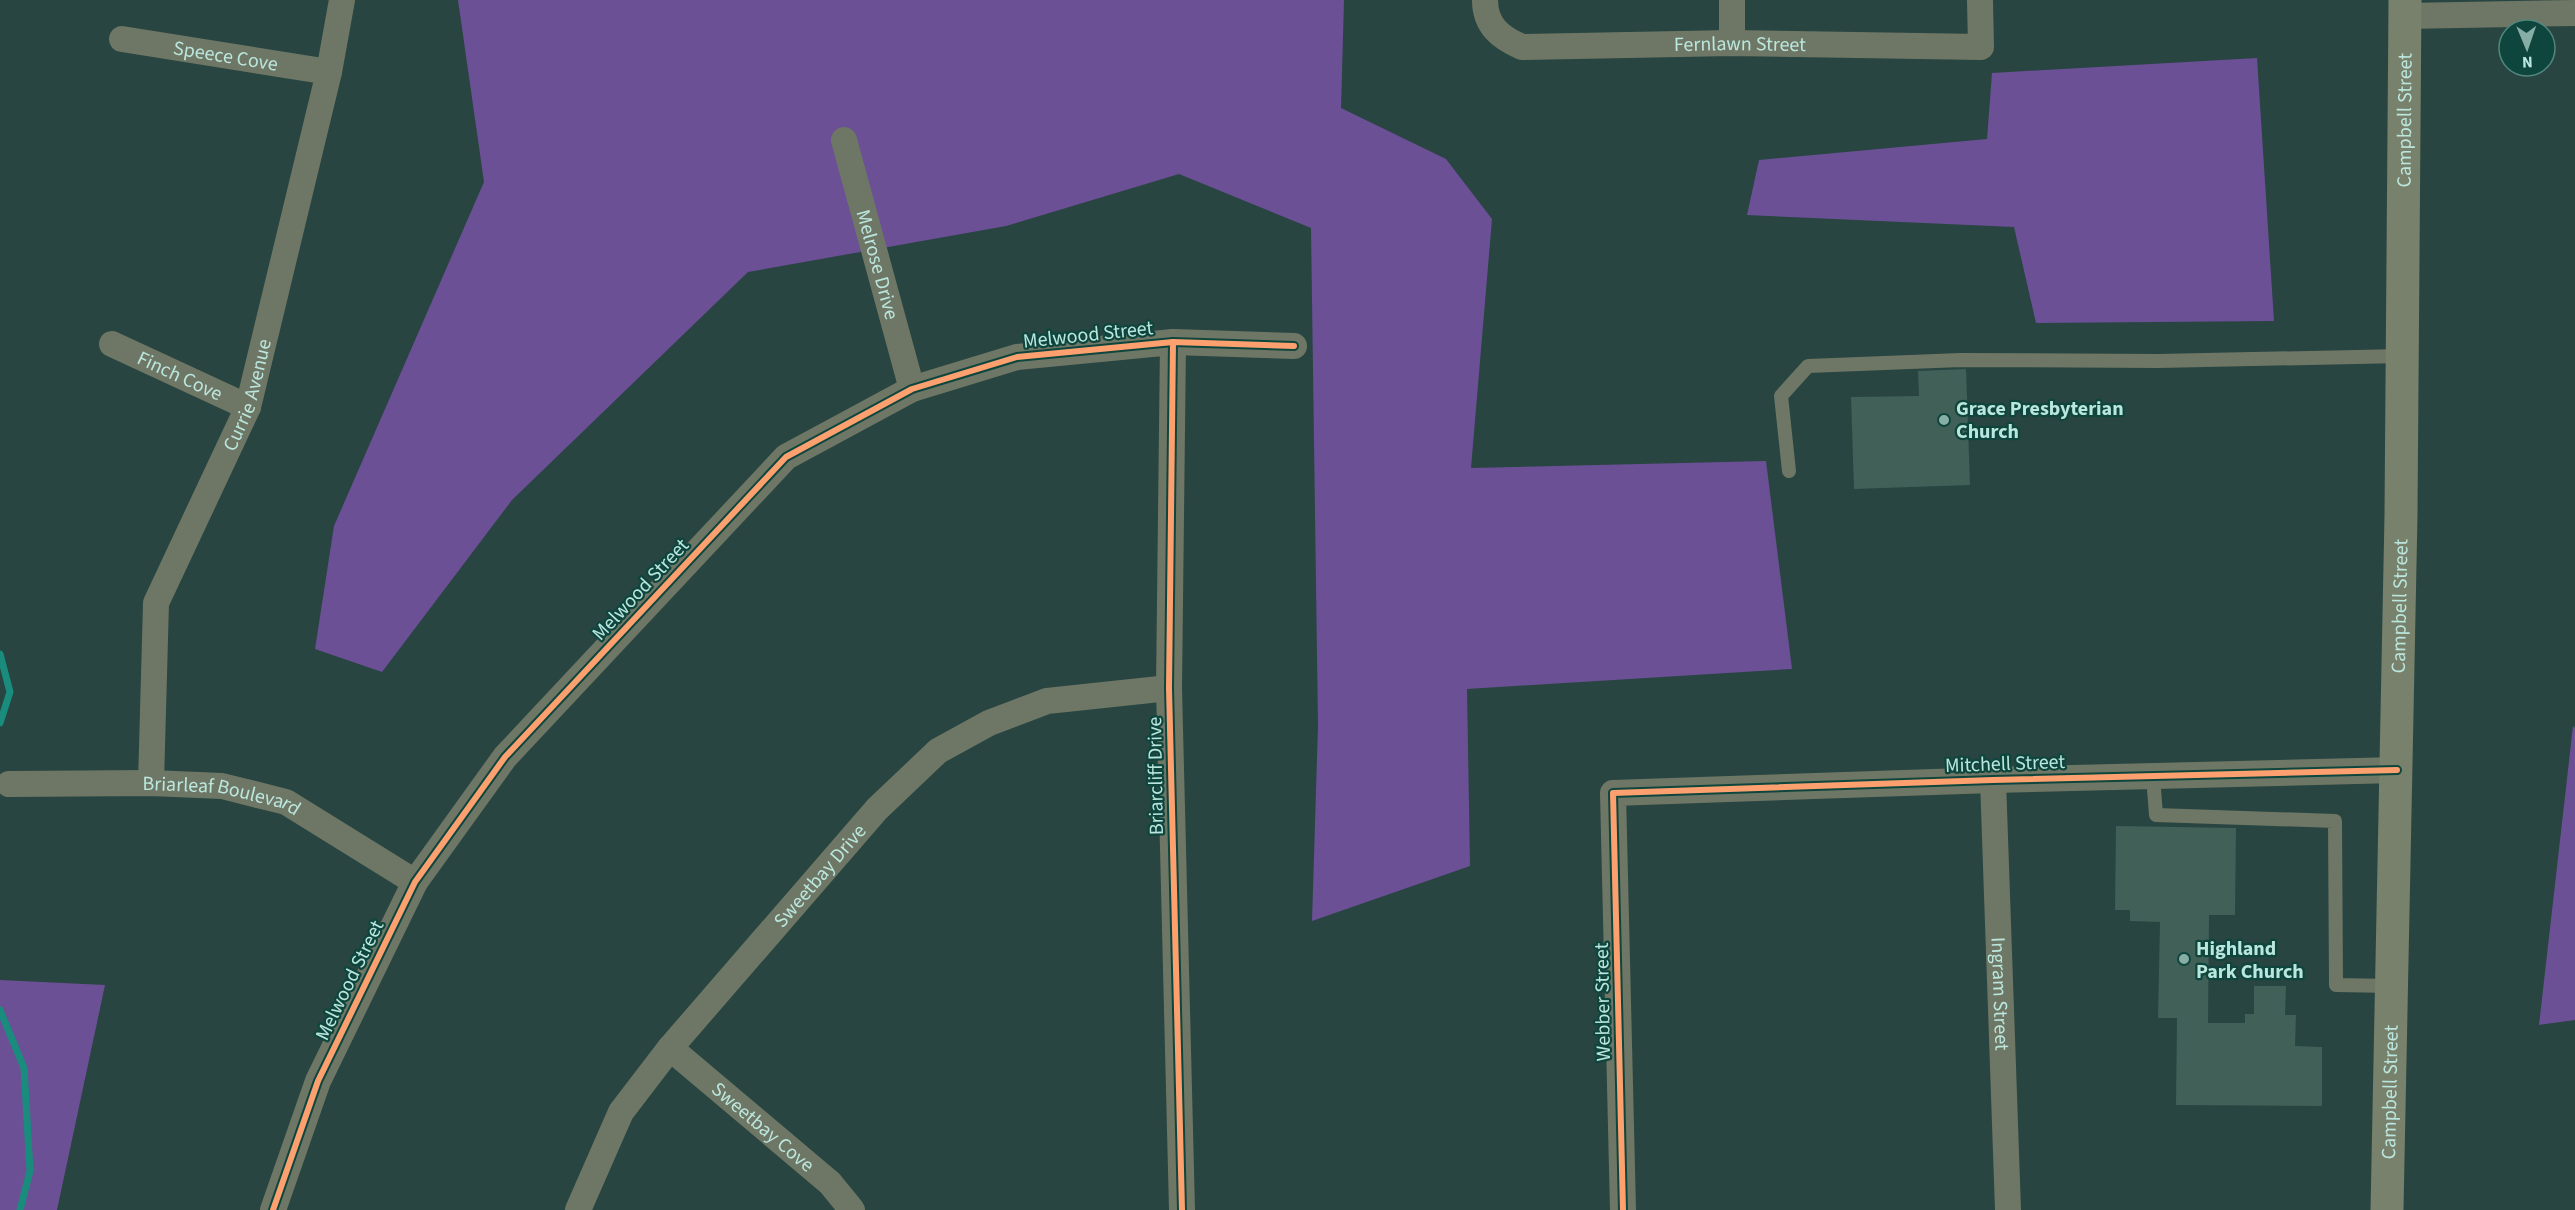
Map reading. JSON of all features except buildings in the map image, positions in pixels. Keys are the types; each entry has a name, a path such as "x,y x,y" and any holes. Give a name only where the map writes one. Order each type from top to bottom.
{"main road":[{"name":"Campbell Street","path":"2387,1210 2397,770 2405,8"}],"street":[{"name":"Currie Avenue","path":"151,783 156,603 248,407 329,72 342,0"},
{"name":"Fernlawn Street","path":"1485,0 1485,10 1500,37 1522,47 1732,43 1981,47 1980,0"},
{"path":"1732,0 1732,43"},
{"path":"2405,8 2575,12"},
{"name":"Speece Cove","path":"122,39 329,72"},
{"name":"Melrose Drive","path":"844,140 912,389"},
{"name":"Melwood Street","path":"273,1210 318,1081 415,882 505,757 786,457 912,389 1017,357 1173,342 1294,346"},
{"name":"Briarcliff Drive","path":"1173,342 1169,688 1182,1210"},
{"name":"Finch Cove","path":"112,344 248,407"},
{"name":"Sweetbay Drive","path":"578,1210 621,1113 670,1048 877,808 938,751 989,723 1047,701 1169,688"},
{"name":"Mitchell Street","path":"1613,793 1993,780 2397,770"},
{"name":"Ingram Street","path":"1993,780 2008,1210"},
{"name":"Briarleaf Boulevard","path":"9,784 151,783 222,786 286,802 415,882"},
{"name":"Webber Street","path":"1613,793 1623,1210"},
{"name":"Sweetbay Cove","path":"670,1048 830,1183 852,1210"}],"lane":[{"path":"1789,471 1781,396 1808,366 1961,360 2158,361 2403,356"},
{"path":"2153,776 2156,815 2335,821 2336,985 2392,986"}],"shaded area":[{"path":"458,0 1344,0 1341,108 1446,159 1492,219 1471,468 1766,461 1792,669 1467,689 1470,866 1312,921 1318,726 1311,228 1179,174 1006,226 748,272 512,500 382,672 315,649 334,526 484,182"},
{"path":"2257,58 2274,321 2036,323 2014,227 1747,215 1759,160 1987,139 1992,73"},
{"path":"2573,726 2575,728 2575,1020 2539,1025"},
{"path":"0,980 105,985 57,1210 0,1210"}],"waterway":[{"path":"0,654 10,692 0,723"},
{"path":"0,1010 24,1068 30,1171 20,1210"}],"cycle path":[{"path":"1173,342 1169,688 1182,1210"},
{"path":"273,1210 318,1081 415,882 505,757 786,457 912,389 1017,357 1173,342 1294,346"},
{"path":"1623,1210 1613,793 1993,780 2397,770"}],"place":[{"name":"Grace Presbyterian Church","path":"1944,420"},
{"name":"Highland Park Church","path":"2184,959"}]}
